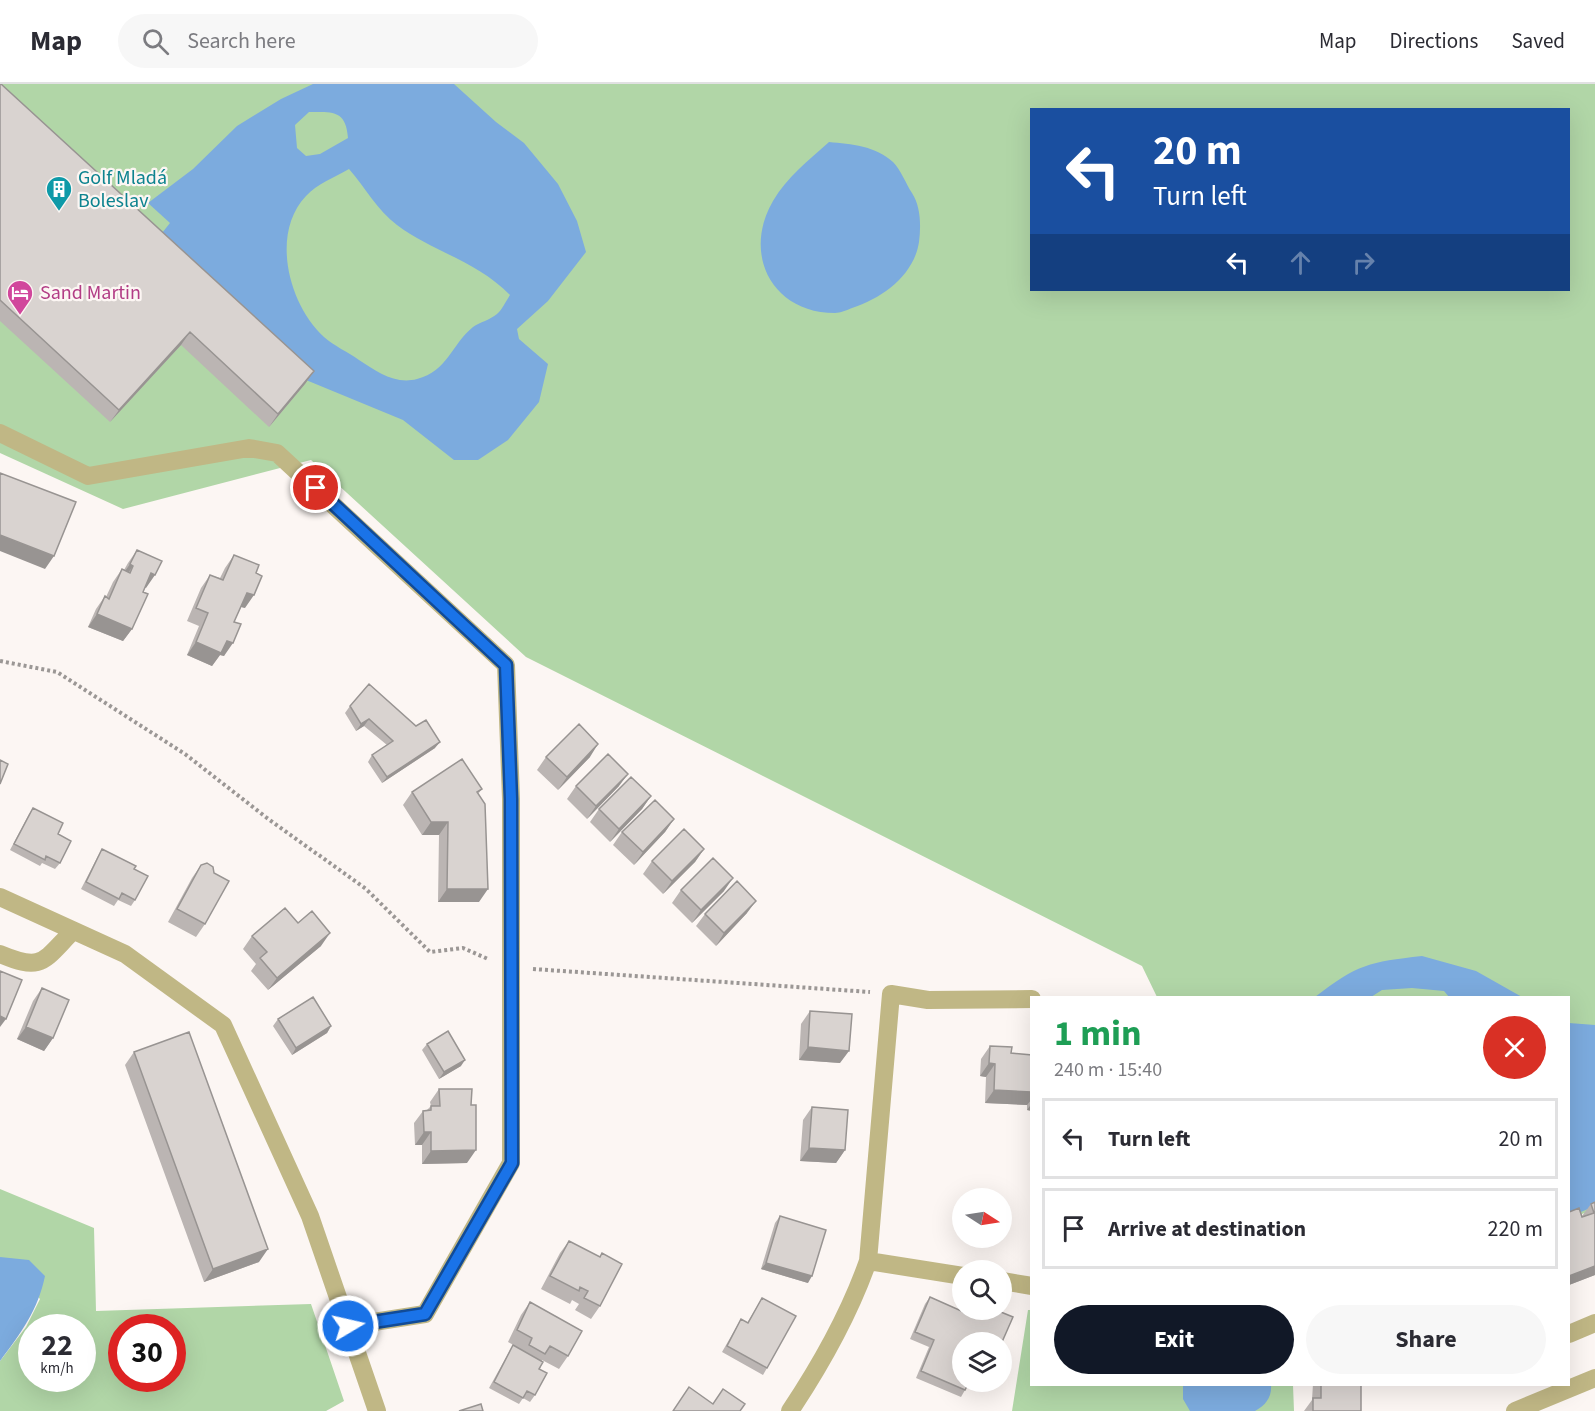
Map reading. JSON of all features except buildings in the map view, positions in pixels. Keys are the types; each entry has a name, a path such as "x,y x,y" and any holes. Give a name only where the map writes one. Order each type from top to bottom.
{"street":[{"path":"0,433 88,476 249,448 277,453 506,665 511,799 512,1163 425,1314 348,1326"},
{"path":"0,897 125,954 223,1025 310,1216 376,1411"},
{"path":"0,954 22,963 34,964 42,961 73,931"},
{"path":"790,1411 821,1365 856,1296 868,1262 891,994 928,1000 1030,999"},
{"path":"868,1262 952,1274"},
{"path":"1012,1283 1030,1286"},
{"path":"1570,1334 1595,1323"},
{"path":"1515,1411 1595,1378"}],"path":[{"path":"0,660 57,672 185,754 267,818 366,889 430,952 463,948 511,968 891,994"}],"green space":[{"name":"Golf Mladá Boleslav","path":"0,84 1595,84 1595,1209 1570,1219 1570,996 1157,996 1142,966 526,657 311,460 123,509 0,453"},
{"path":"0,1189 94,1228 96,1311 311,1304 344,1401 326,1411 0,1411 0,1361 18,1337 18,1392 96,1392 96,1314 32,1314 40,1299 0,1257"},
{"path":"1028,1310 1030,1310 1030,1386 1293,1386 1294,1411 1012,1411"}],"water":[{"path":"313,84 454,84 496,122 524,143 558,184 577,221 586,252 548,301 517,329 519,339 548,364 539,402 508,440 478,460 454,460 403,420 306,380 154,243 170,223 148,203 193,169 237,126 281,99","holes":["309,112 325,112 341,117 347,129 348,138 320,154 306,156 297,148 295,125","349,169 377,205 397,225 425,243 469,265 497,283 510,295 499,312 473,327 466,334 443,364 417,379 401,380 386,376 328,340 301,307 293,288 288,269 287,249 289,230 295,212 310,192"]},
{"path":"829,142 871,149 893,162 915,198 920,223 916,254 904,275 875,298 835,313 813,310 794,303 780,292 769,277 762,260 761,241 764,221 779,192 799,169"},
{"path":"1422,956 1476,971 1520,996 1448,996 1444,991 1412,988 1382,990 1373,996 1316,996 1354,971 1389,960"},
{"path":"1570,1023 1595,1025 1595,1206 1570,1217"},
{"path":"0,1257 29,1260 45,1276 42,1288 31,1314 18,1314 18,1336 0,1361"},
{"path":"1183,1386 1271,1386 1268,1400 1255,1411 1190,1411 1183,1399"}],"place":[{"name":"Golf Mladá Boleslav","path":"59,212"},
{"name":"Sand Martin","path":"20,316"}],"route":[{"path":"316,488 506,665 511,799 512,1163 425,1314 348,1326"}]}
